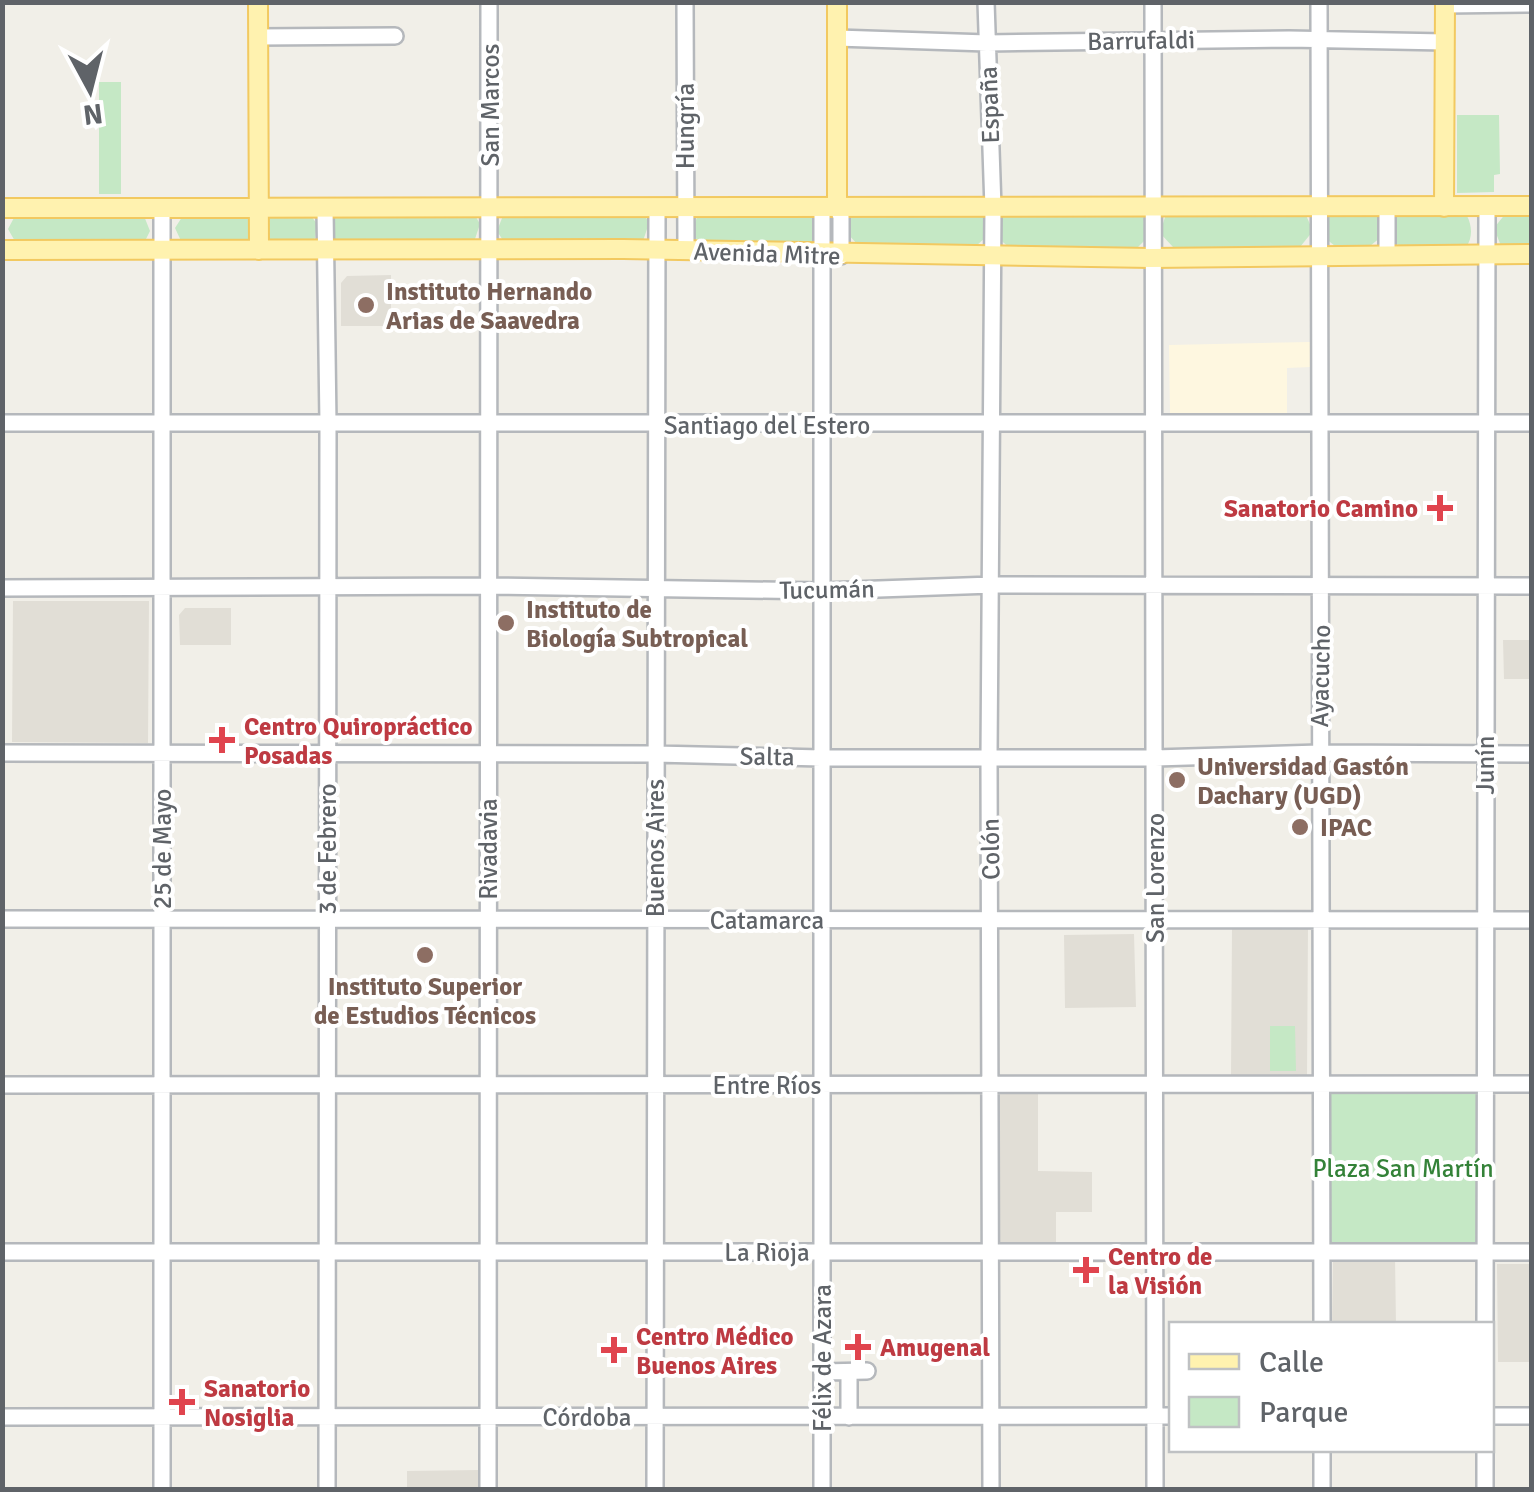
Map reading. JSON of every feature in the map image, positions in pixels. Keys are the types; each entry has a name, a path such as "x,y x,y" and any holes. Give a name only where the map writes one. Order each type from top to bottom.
{"main road":[{"path":"258,2 259,250"},
{"path":"829,206 838,2"},
{"path":"1444,207 1445,4"},
{"name":"Avenida Mitre","path":"2,208 1532,206"},
{"name":"Avenida Mitre","path":"2,250 686,250 842,256 1151,258 1532,254"}],"street":[{"name":"San Marcos","path":"489,2 490,208"},
{"name":"Hungría","path":"685,2 686,250"},
{"name":"España","path":"986,2 992,208"},
{"name":"San Lorenzo","path":"1153,2 1154,1252 1163,1416 1155,1490"},
{"name":"Ayacucho","path":"1318,2 1322,1322"},
{"path":"1445,4 1532,4"},
{"path":"258,37 395,36"},
{"name":"Barrufaldi","path":"838,38 987,43 1153,39 1445,42"},
{"path":"829,206 841,217 842,256"},
{"name":"Félix de Azara","path":"822,1490 820,255 829,206"},
{"name":"Junín","path":"1485,1322 1487,206"},
{"name":"Buenos Aires","path":"655,1490 657,207"},
{"path":"1387,255 1388,207"},
{"name":"25 de Mayo","path":"162,208 162,1490"},
{"name":"Rivadavia","path":"488,1490 490,208"},
{"name":"Colón","path":"991,1490 992,208"},
{"name":"3 de Febrero","path":"325,209 327,1490"},
{"name":"Santiago del Estero","path":"2,423 1532,422"},
{"name":"Tucumán","path":"2,588 488,586 822,590 992,585 1532,586"},
{"name":"Salta","path":"2,753 821,758 1532,754"},
{"name":"Catamarca","path":"2,919 1532,920"},
{"name":"Entre Ríos","path":"2,1085 1532,1084"},
{"name":"La Rioja","path":"2,1252 1532,1252"},
{"path":"822,1372 858,1372 850,1416"},
{"name":"Córdoba","path":"2,1417 1163,1416"},
{"path":"1494,1416 1532,1416"},
{"path":"1322,1452 1322,1490"},
{"path":"1484,1452 1484,1490"}],"shaded area":[{"name":"Instituto Hernando Arias de Saavedra","path":"391,275 391,326 341,326 341,283 347,276"},
{"path":"1310,342 1311,367 1287,368 1287,413 1170,413 1169,345"},
{"path":"13,601 149,601 148,743 12,742"},
{"path":"185,608 231,608 231,645 180,645 179,615"},
{"path":"1503,640 1531,640 1531,679 1504,679"},
{"path":"1232,927 1308,927 1307,1077 1231,1077"},
{"path":"1134,934 1136,1007 1065,1008 1064,935"},
{"path":"991,1090 1038,1090 1038,1171 1092,1172 1092,1212 1056,1212 1056,1246 990,1246"},
{"path":"1333,1257 1395,1257 1396,1322 1332,1322"},
{"path":"1497,1264 1531,1264 1531,1362 1498,1362"},
{"path":"479,1470 479,1489 407,1489 407,1471"}],"green space":[{"path":"99,82 121,82 121,194 99,194"},
{"path":"1457,115 1499,115 1500,174 1494,175 1494,192 1457,193"},
{"path":"804,210 817,216 817,240 810,244 699,243 692,232 698,214"},
{"path":"642,211 649,223 643,241 504,242 497,231 504,213"},
{"path":"473,212 480,224 474,242 335,243 331,232 335,214"},
{"path":"1375,212 1382,224 1381,237 1370,246 1335,246 1325,238 1325,218 1329,213"},
{"path":"309,213 317,224 311,243 272,244 267,237 272,215"},
{"path":"852,213 980,213 988,224 986,237 976,246 859,246 846,232"},
{"path":"1305,213 1313,231 1300,247 1173,247 1160,233 1166,214"},
{"path":"1402,213 1467,216 1471,232 1468,243 1466,247 1403,249 1393,241 1392,221"},
{"path":"1506,213 1531,213 1531,249 1501,246 1494,228"},
{"path":"16,214 144,216 150,231 145,241 16,243 8,229"},
{"path":"184,214 246,214 253,221 249,242 182,243 175,228"},
{"path":"1141,214 1149,225 1147,238 1137,248 1009,247 999,239 999,220 1003,215"},
{"path":"1270,1026 1295,1026 1296,1071 1270,1071"},
{"name":"Plaza San Martín","path":"1324,1087 1483,1087 1482,1250 1323,1249"}],"place":[{"name":"Instituto Hernando Arias de Saavedra","path":"366,305"},
{"name":"Sanatorio Camino","path":"1440,508"},
{"name":"Instituto de Biología Subtropical","path":"506,623"},
{"name":"Centro Quiropráctico Posadas","path":"222,740"},
{"name":"Universidad Gastón Dachary (UGD)","path":"1177,780"},
{"name":"IPAC","path":"1300,827"},
{"name":"Instituto Superior de Estudios Técnicos","path":"425,955"},
{"name":"Centro de la Visión","path":"1086,1270"},
{"name":"Amugenal","path":"858,1347"},
{"name":"Centro Médico Buenos Aires","path":"614,1350"},
{"name":"Sanatorio Nosiglia","path":"182,1402"}]}
